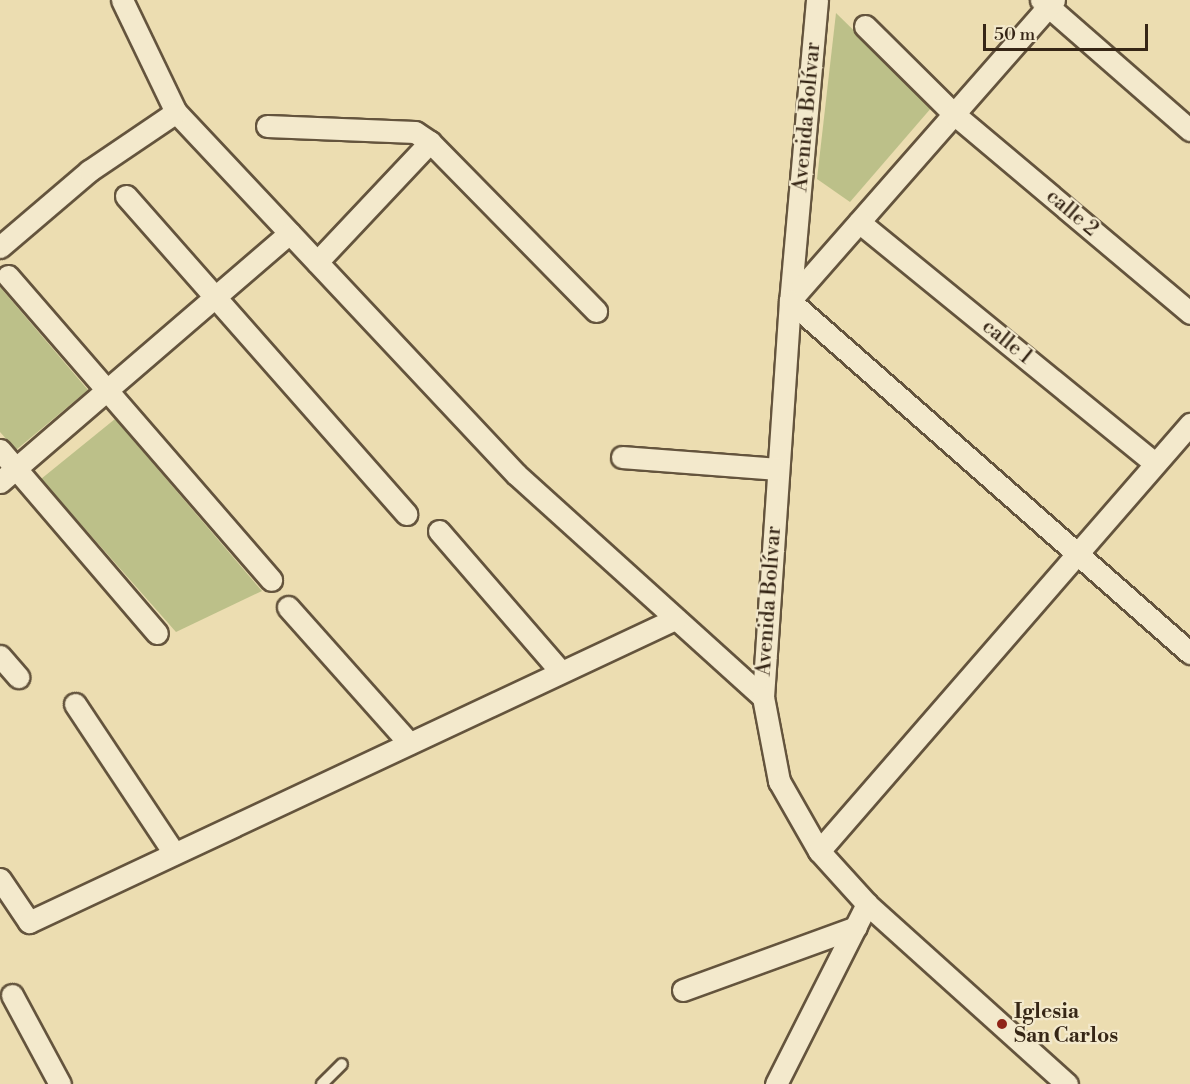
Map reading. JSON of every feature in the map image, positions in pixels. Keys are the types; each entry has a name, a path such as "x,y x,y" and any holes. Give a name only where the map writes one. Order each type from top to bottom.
{"street":[{"path":"122,0 176,112 516,474 762,698"},
{"name":"Avenida Bolívar","path":"817,0 790,301 762,698 779,781 819,851 867,904 1068,1084"},
{"path":"1190,130 1048,2 954,114 790,301 1190,653"},
{"name":"calle 2","path":"865,26 954,114 1190,313"},
{"path":"0,247 89,171 176,112"},
{"path":"267,126 415,132 430,142 596,311"},
{"path":"317,262 430,142"},
{"path":"126,196 406,514"},
{"name":"calle 1","path":"859,222 1155,463"},
{"path":"0,482 290,233"},
{"path":"8,276 271,580"},
{"path":"819,851 1190,424"},
{"path":"0,450 157,633"},
{"path":"622,457 778,469"},
{"path":"439,531 561,672"},
{"path":"288,608 410,743"},
{"path":"0,879 29,921 675,619"},
{"path":"0,656 18,677"},
{"path":"75,704 174,853"},
{"path":"776,1084 867,904"},
{"path":"683,990 856,927"},
{"path":"12,995 60,1084"}],"lane":[{"path":"322,1084 342,1064"}],"green space":[{"path":"836,13 932,107 850,202 817,179"},
{"path":"0,287 88,390 16,450 0,432"},
{"path":"115,419 262,591 176,632 41,479"}],"place":[{"name":"Iglesia San Carlos","path":"1002,1024"}]}
